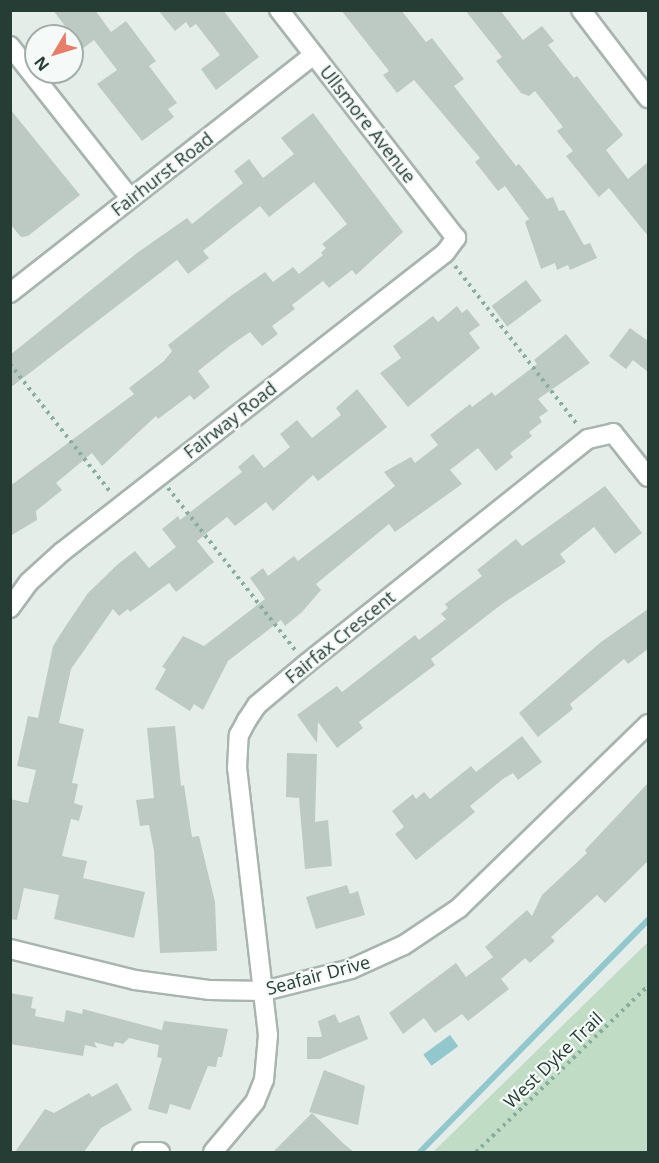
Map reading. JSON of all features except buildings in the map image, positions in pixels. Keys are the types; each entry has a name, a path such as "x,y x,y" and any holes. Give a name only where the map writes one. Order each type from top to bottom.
{"street":[{"name":"Ullsmore Avenue","path":"279,10 456,238"},
{"path":"581,10 648,98"},
{"path":"10,46 130,198"},
{"name":"Fairhurst Road","path":"10,293 314,55"},
{"name":"Fairway Road","path":"10,608 42,569 445,253 456,238"},
{"path":"588,440 613,433 648,477"},
{"name":"Fairfax Crescent","path":"213,1152 241,1123 264,1080 268,1035 236,750 239,735 257,705 588,440"},
{"name":"Seafair Drive","path":"10,949 163,985 264,991 351,969 404,945 432,927 481,889 648,724"},
{"path":"142,1152 160,1152"}],"path":[{"path":"445,253 588,440"},
{"path":"10,364 120,506"},
{"path":"159,476 306,664"},
{"name":"West Dyke Trail","path":"476,1152 648,986"}],"green space":[{"path":"648,942 648,1152 433,1152"}],"water":[{"path":"450,1035 458,1046 432,1066 423,1054"}],"waterway":[{"path":"420,1152 648,920"}]}
